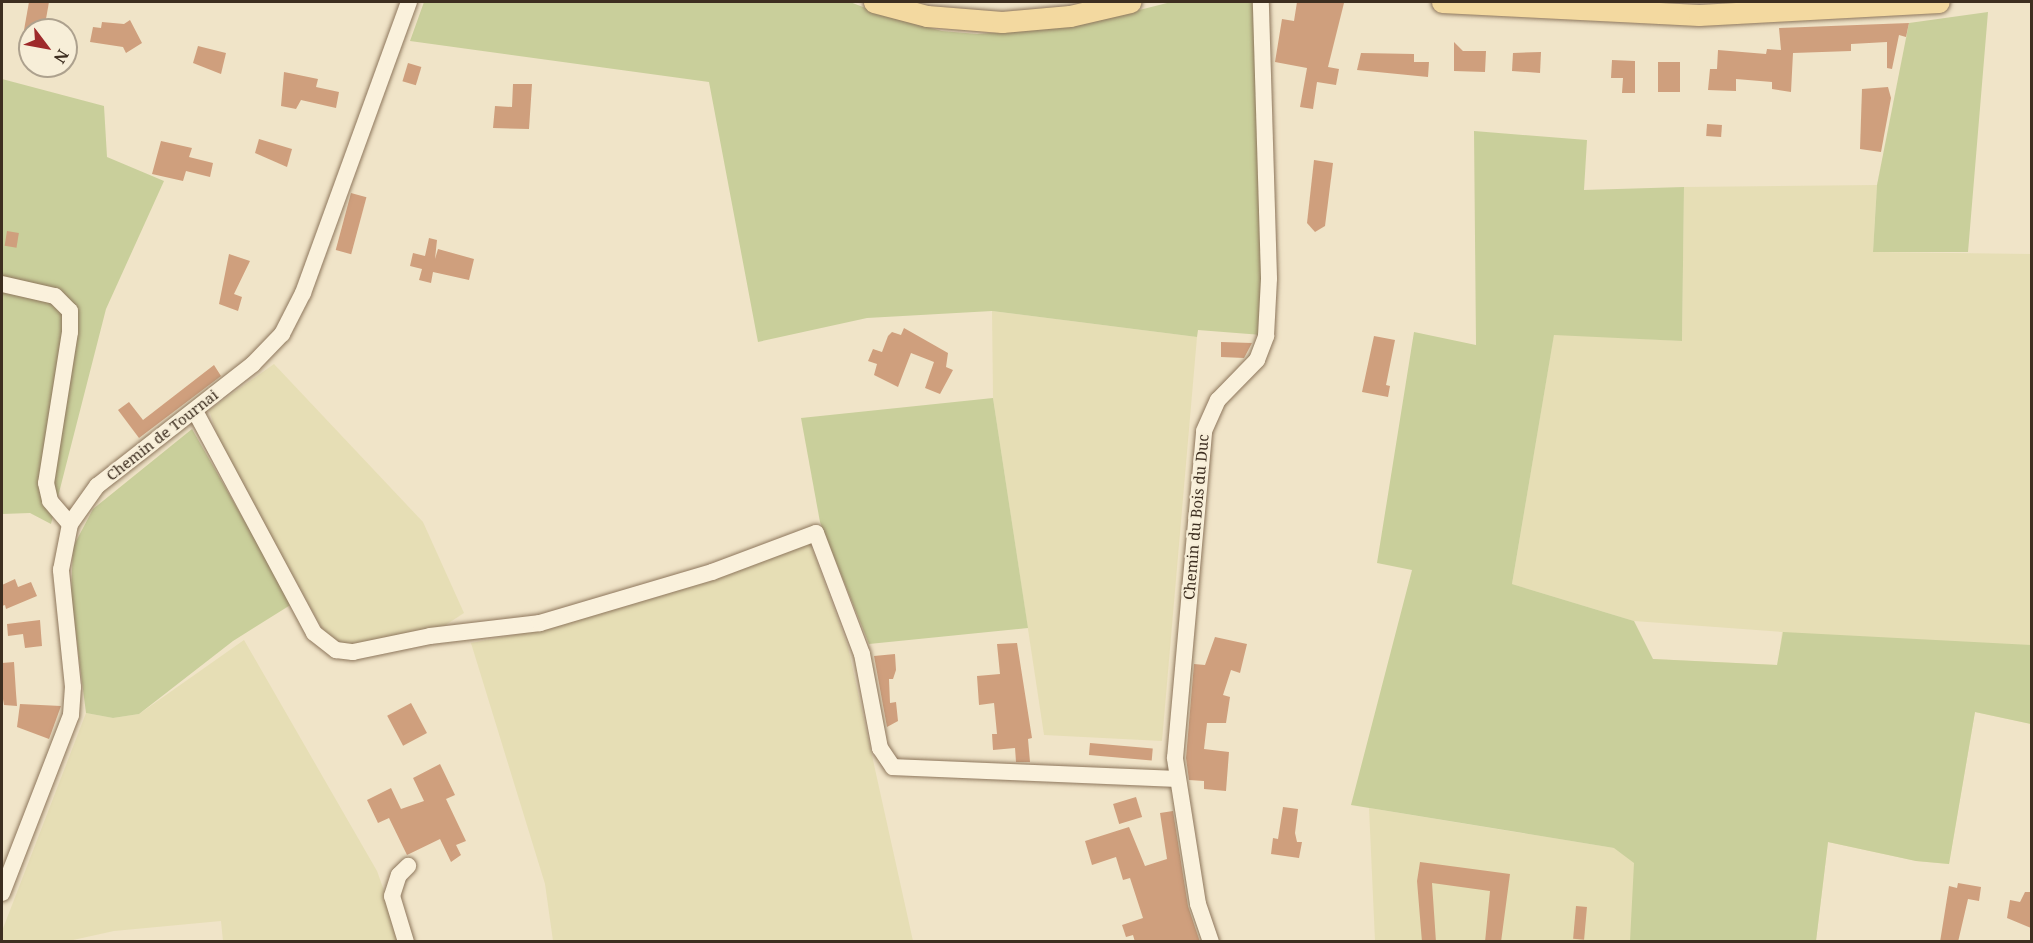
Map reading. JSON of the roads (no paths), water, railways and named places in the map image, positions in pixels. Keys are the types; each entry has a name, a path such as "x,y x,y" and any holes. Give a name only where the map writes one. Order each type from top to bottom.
{"main road":[{"path":"874,2 927,16 976,22 1069,8 1130,2"},
{"path":"917,2 987,10 1069,8 1092,2"},
{"path":"1442,2 1699,15 1939,2"}],"street":[{"name":"Chemin de Tournai","path":"2,893 73,707 61,582 70,524 97,486 195,411 264,354 293,315 379,92 409,2"},
{"name":"Chemin du Bois du Duc","path":"1211,942 1198,904 1176,779 1204,430 1218,400 1257,360 1266,336 1269,278 1261,2"},
{"path":"2,284 55,296 70,311 70,332 46,483 50,501 70,524"},
{"path":"195,411 314,633 336,650 353,652 430,636 540,623 712,572 816,533 864,663 880,748 893,767 1176,779"},
{"path":"406,942 392,896 399,875 408,866"}]}
